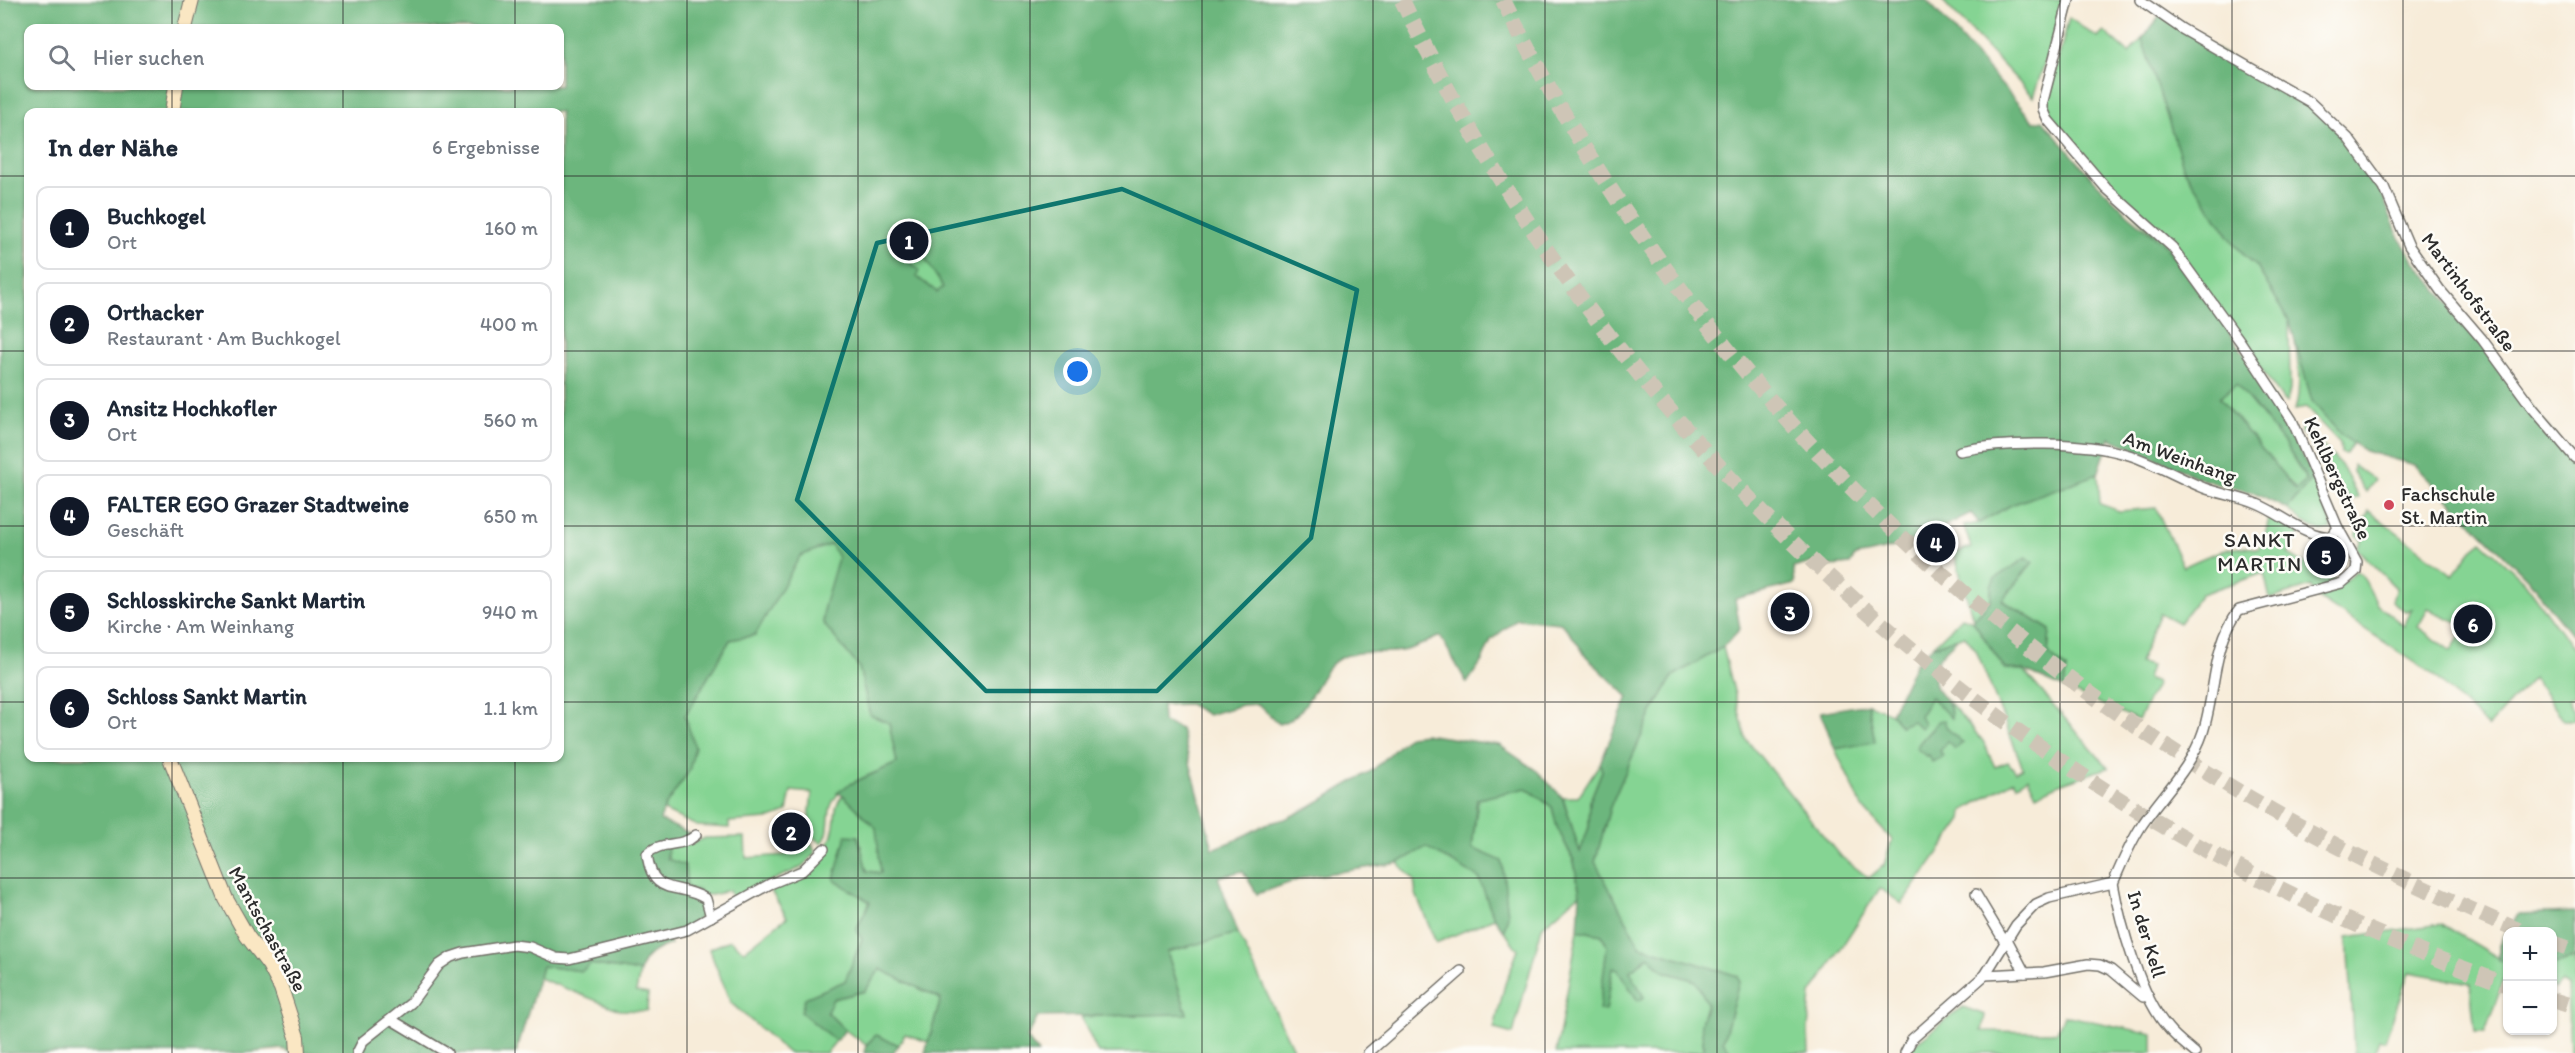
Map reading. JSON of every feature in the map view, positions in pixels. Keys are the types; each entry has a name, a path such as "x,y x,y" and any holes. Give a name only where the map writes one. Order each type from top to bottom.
{"street":[{"path":"186,24 192,0"},
{"name":"Kehlbergstraße","path":"2069,0 2043,101 2043,109 2048,120 2106,188 2172,248 2240,341 2292,420 2338,528 2357,562 2356,571 2342,583 2239,610 2224,633 2208,716 2196,750 2142,826 2127,851 2113,883"},
{"name":"Martinhofstraße","path":"2140,0 2166,18 2301,96 2324,113 2348,138 2384,187 2409,246 2440,290 2482,339 2531,406 2575,458"},
{"path":"173,108 175,90"},
{"name":"Am Weinhang","path":"1960,451 1999,445 2046,445 2112,450 2131,455 2208,489 2269,508 2312,533 2331,537 2338,528"},
{"name":"Mantschastraße","path":"172,762 226,899 247,936 269,965 281,988 297,1037 298,1053"},
{"path":"696,835 685,842 652,849 647,854 649,869 654,879 662,886 696,893 706,899 711,917"},
{"path":"357,1053 363,1041 411,1003 439,965 463,953 521,945 556,958 570,958 662,938 687,930 728,905 802,871 824,849"},
{"path":"1905,1053 1912,1039 1985,975 2007,943 2016,925 2036,904 2049,898 2113,883"},
{"name":"In der Kell","path":"2113,883 2118,913 2148,995 2166,1027 2195,1053"},
{"path":"1976,894 2025,974 1985,975"},
{"name":"In der Kell","path":"2025,974 2088,964 2100,965 2111,970 2143,997 2148,995"},
{"path":"1368,1053 1461,971"},
{"path":"392,1020 447,1053"}],"highlighted area":[{"path":"1122,189 1357,290 1311,538 1157,691 986,691 797,500 877,243"}],"green space":[{"path":"0,0 1927,0 2034,122 2043,120 2090,176 2128,214 2164,244 2228,330 2277,403 2313,478 2287,509 2254,493 2204,480 2110,438 2098,474 2011,505 1979,523 1971,513 1901,545 1855,556 1850,564 1822,567 1818,561 1793,568 1795,584 1735,599 1740,629 1723,647 1673,676 1652,712 1610,807 1595,862 1640,946 1738,976 1739,982 1723,1041 1731,1053 1686,1053 1704,1050 1701,1023 1707,1003 1696,981 1663,971 1649,956 1630,971 1644,997 1638,1001 1618,970 1613,968 1606,1011 1599,1010 1607,946 1602,935 1578,930 1580,894 1574,861 1557,827 1552,807 1526,788 1477,799 1472,848 1502,861 1508,915 1504,931 1494,918 1479,878 1426,847 1398,863 1306,877 1257,894 1243,871 1218,877 1238,933 1167,952 1187,1014 1038,1017 1027,1038 1038,1053 925,1053 941,999 880,969 865,991 833,999 827,1012 845,1030 836,1041 801,1012 805,998 845,981 862,939 856,930 870,902 834,880 846,835 858,836 867,871 881,873 876,828 843,795 837,793 848,785 897,763 889,723 870,715 859,667 823,623 824,606 838,558 831,544 800,556 755,635 730,640 685,716 695,747 689,771 665,806 660,820 690,834 687,839 668,841 667,859 685,865 687,888 700,891 705,912 698,920 668,939 671,944 651,954 644,962 640,972 590,964 582,971 542,966 516,1053 292,1053 282,1049 244,1053 0,1053","holes":["909,233 943,287 937,292 917,277 919,270 896,250 897,239","2236,384 2283,441 2307,480 2296,490 2219,398","1517,619 1560,623 1568,630 1586,656 1628,697 1600,763 1602,771 1590,801 1589,827 1580,852 1562,797 1537,771 1499,745 1424,734 1409,736 1373,770 1306,809 1285,819 1266,824 1213,849 1181,729 1163,722 1162,705 1189,704 1208,715 1242,705 1258,704 1279,724 1299,712 1330,666 1345,656 1398,652 1419,646 1440,636 1467,683 1482,661 1491,640"]},
{"path":"1942,0 2062,0 2059,21 2033,97"},
{"path":"2160,16 2313,107 2346,137 2380,189 2399,238 2414,260 2575,461 2575,639 2527,578 2414,465 2365,451 2341,435 2312,401 2289,320 2257,267 2235,245 2184,169 2142,39"},
{"path":"2069,18 2098,38 2104,31 2129,53 2142,39 2184,169 2235,245 2257,267 2289,320 2290,389 2287,402 2284,401 2206,292 2090,164 2050,116 2048,98"},
{"path":"909,232 944,287 937,292 917,277 918,270 896,250 897,238"},
{"path":"2294,337 2312,401 2341,435 2353,443 2346,454 2341,453 2340,443 2306,408 2295,410 2299,383"},
{"path":"2236,384 2283,441 2307,481 2296,490 2219,398"},
{"path":"2304,427 2341,465 2359,498 2351,499 2336,485 2306,437 2301,433"},
{"path":"2353,465 2375,480 2366,492 2353,472"},
{"path":"2098,474 2100,504 2119,511 2156,508 2183,567 2229,549 2249,547 2258,549 2264,540 2270,514 2301,532 2288,554 2342,583 2356,571 2362,575 2377,604 2404,626 2412,609 2406,612 2392,601 2396,588 2357,549 2362,540 2356,535 2369,511 2453,575 2472,550 2482,542 2524,581 2575,651 2575,695 2569,699 2575,710 2575,720 2564,720 2533,678 2488,727 2432,674 2317,597 2311,586 2270,599 2264,573 2201,594 2179,623 2160,613 2139,663 2151,666 2147,679 2157,683 2138,720 2064,688 2066,669 2048,654 2050,630 2002,600 2033,562 1991,586 1991,600 1973,619 1954,553 1971,547 1964,526 1979,523 2011,505","holes":["2428,609 2466,626 2451,651 2418,627"]},
{"path":"2313,478 2331,522 2331,530 2321,532 2301,521 2287,509"},
{"path":"832,544 839,558 824,606 823,623 859,667 870,715 889,722 897,763 841,791 831,806 828,831 822,843 816,839 808,827 812,793 791,791 787,812 768,819 729,822 729,828 697,826 664,811 665,806 689,771 694,747 685,716 730,640 755,635 800,556"},
{"path":"2026,558 2033,562 2002,600 2050,630 2048,653 2066,669 2064,688 2023,670 2005,669 1973,621 1991,600 1991,586 1995,578"},
{"path":"1962,617 1973,621 2005,669 2023,670 2108,768 2062,783 2036,795 2028,778 2017,785 2014,780 1963,811 1962,820 1902,904 1880,888 1811,994 1809,1053 1731,1053 1723,1042 1739,982 1738,976 1640,946 1595,862 1610,807 1652,712 1673,676 1723,647 1746,739 1839,855 1869,878 1884,865 1892,840 1863,808 1835,749 1875,741 1868,704 1891,713 1900,726 1919,715 1931,697 1951,716 1950,703 1983,741 1995,767 2008,762 2016,772 2023,768 1976,650 1965,636 1932,647","holes":["1938,721 1947,741 1940,751 1943,756 1926,756 1917,748"]},
{"path":"1955,638 1956,640 1937,661 1933,674 1937,689 1948,703 1951,718 1931,697 1920,715 1924,724 1921,728 1912,721 1900,726 1891,713 1915,664 1932,647"},
{"path":"1868,704 1875,742 1835,749 1820,712"},
{"path":"1944,720 1947,728 1963,743 1955,749 1947,741 1940,751 1943,757 1932,762 1929,755 1926,756 1916,748 1938,721"},
{"path":"1600,763 1602,771 1590,801 1589,827 1580,853 1563,797 1578,797"},
{"path":"1526,788 1552,807 1557,827 1574,862 1580,894 1542,927 1513,1034 1494,1029 1505,984 1518,950 1504,931 1508,915 1472,849 1478,799"},
{"path":"843,795 877,828 881,873 867,871 858,836 870,902 856,930 863,939 845,981 805,998 801,1012 836,1041 826,1053 788,1053 731,1003 709,949 730,940 744,951 787,917 769,888 801,871 819,858 831,839 837,806"},
{"path":"807,834 816,853 800,868 732,898 729,890 710,895 694,891 686,886 670,863 667,847 691,844 705,838 745,837 746,858 785,855 806,840"},
{"path":"1426,846 1479,878 1494,918 1436,943 1416,894 1414,880 1398,863"},
{"path":"2575,912 2575,959 2557,962 2557,927 2510,927 2518,914"},
{"path":"2442,924 2503,961 2503,982 2485,1032 2475,1032 2470,983 2409,972 2385,1040 2379,1039 2374,1053 2354,1053 2347,937"},
{"path":"1578,930 1602,935 1607,946 1606,1010 1613,968 1618,969 1638,1000 1643,998 1630,971 1649,956 1663,971 1696,981 1707,1003 1701,1023 1704,1050 1686,1053 1556,1053"},
{"path":"1238,933 1295,1053 1098,1053 1081,1017 1187,1013 1167,952"},
{"path":"2503,938 2503,962 2499,960 2499,944"},
{"path":"2575,959 2575,1053 2570,1053 2567,986 2560,982 2557,986 2557,962"},
{"path":"590,964 640,972 636,992 648,994 647,1011 620,1010 539,978 542,966 582,971"},
{"path":"880,969 941,999 928,1042 905,1034 899,1045 876,1035 866,1045 845,1030 827,1012 833,999 865,991"},
{"path":"1963,1007 1985,1015 1982,1031 2057,1032 2064,1015 2153,1034 2153,1053 1911,1053 1913,1045"},
{"path":"876,1035 899,1045 893,1053 864,1053 866,1045"}],"tunnel":[{"path":"1402,0 1468,125 1543,244 1627,358 1718,466 1818,566 1924,659 2037,745 2155,821 2240,868 2327,911 2417,950 2503,983"},
{"path":"1503,0 1565,116 1636,228 1715,334 1801,435 1894,529 1993,618 2097,699 2206,772 2283,817 2361,858 2512,927"},
{"path":"2557,945 2575,951"},
{"path":"2557,1002 2575,1007"}],"place":[{"name":"Buchkogel","path":"909,241"},
{"name":"Fachschule St. Martin","path":"2389,505"},
{"name":"FALTER EGO Grazer Stadtweine","path":"1936,543"},
{"name":"Schlosskirche Sankt Martin","path":"2326,556"},
{"name":"Ansitz Hochkofler","path":"1790,612"},
{"name":"Schloss Sankt Martin","path":"2473,624"},
{"name":"Orthacker","path":"791,832"}],"district":[{"name":"SANKT MARTIN","path":"2260,551"}]}
